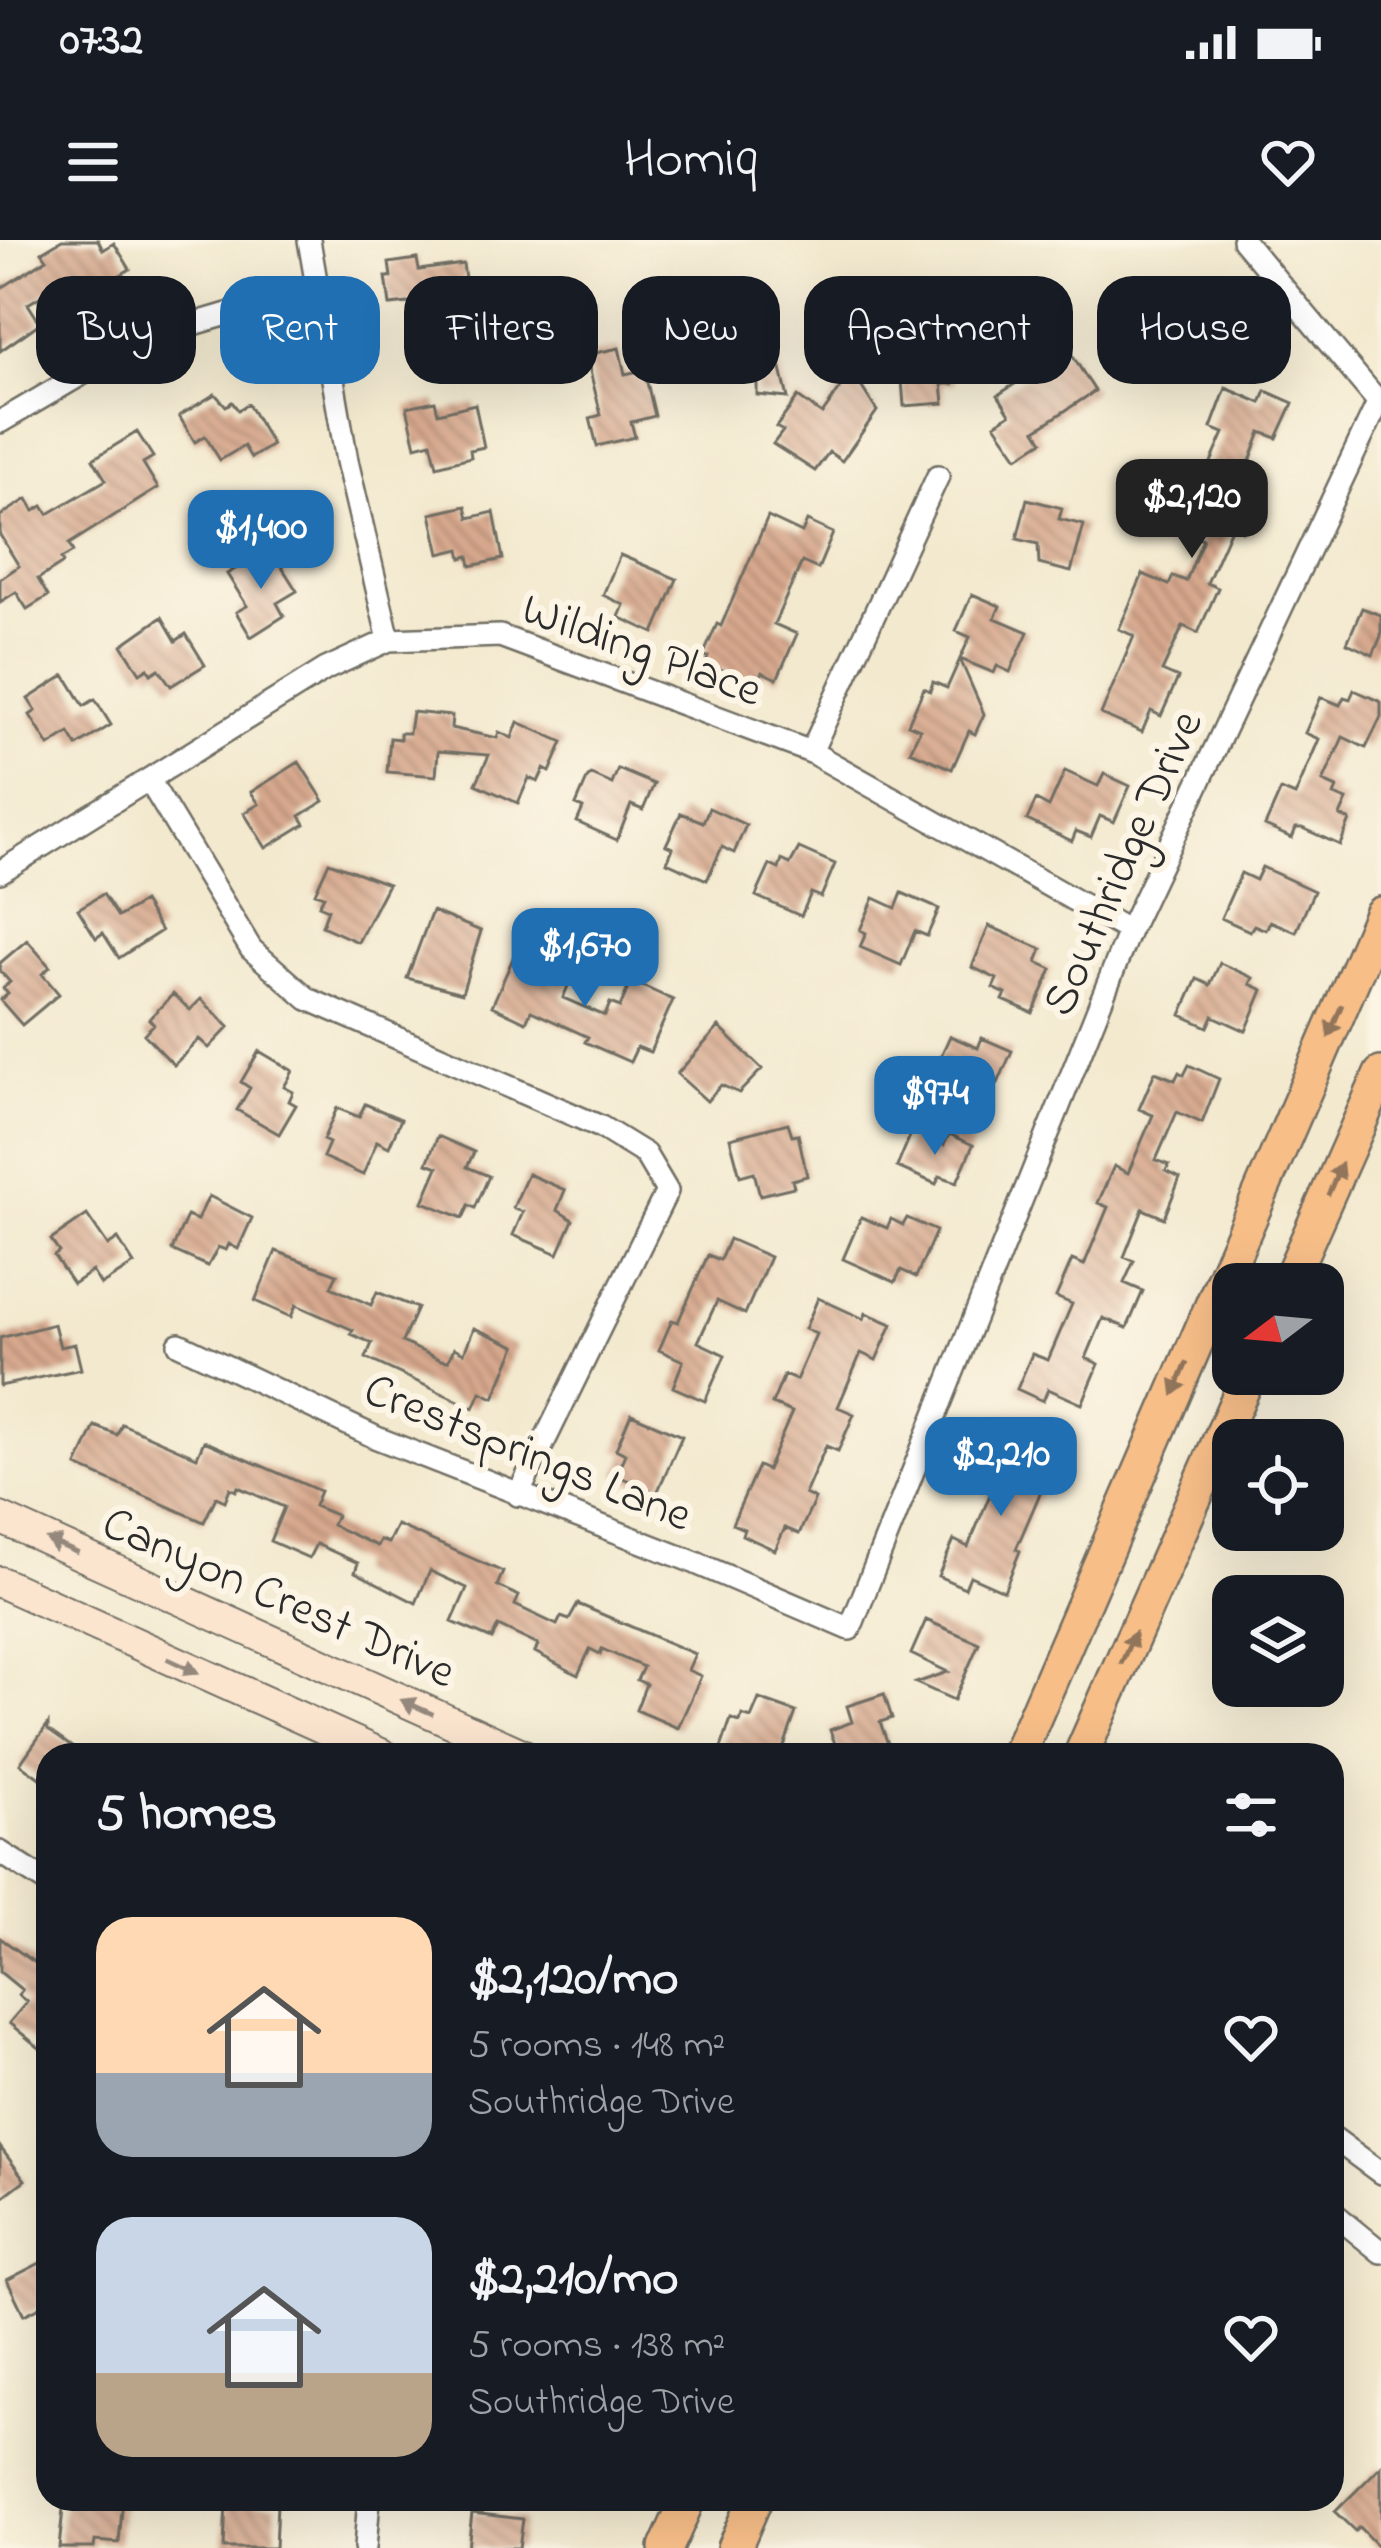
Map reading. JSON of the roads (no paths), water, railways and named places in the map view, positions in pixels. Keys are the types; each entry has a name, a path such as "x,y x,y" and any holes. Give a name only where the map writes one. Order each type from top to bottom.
{"main road":[{"path":"1023,1743 1381,914"},
{"path":"1297,1263 1381,1074"},
{"path":"1086,1743 1240,1395"},
{"name":"Canyon Crest Drive","path":"0,1518 497,1743"},
{"path":"0,1582 356,1743"},
{"path":"666,2548 683,2511"},
{"path":"734,2548 750,2511"}],"street":[{"path":"309,240 314,276"},
{"path":"1243,240 1380,404"},
{"path":"0,422 140,340 220,316"},
{"path":"333,384 389,640"},
{"name":"Southridge Drive","path":"850,1629 1129,931 1380,404"},
{"path":"811,752 938,476"},
{"name":"Wilding Place","path":"0,872 326,669 389,640 500,636 811,752 1129,931"},
{"path":"149,781 250,949 308,999 601,1127 645,1154 667,1191 518,1495"},
{"name":"Crestsprings Lane","path":"179,1344 377,1438 850,1629"},
{"path":"0,1852 36,1875"},
{"path":"1344,2147 1381,2173"},
{"path":"1344,2222 1381,2252"},
{"path":"365,2548 368,2511"}]}
